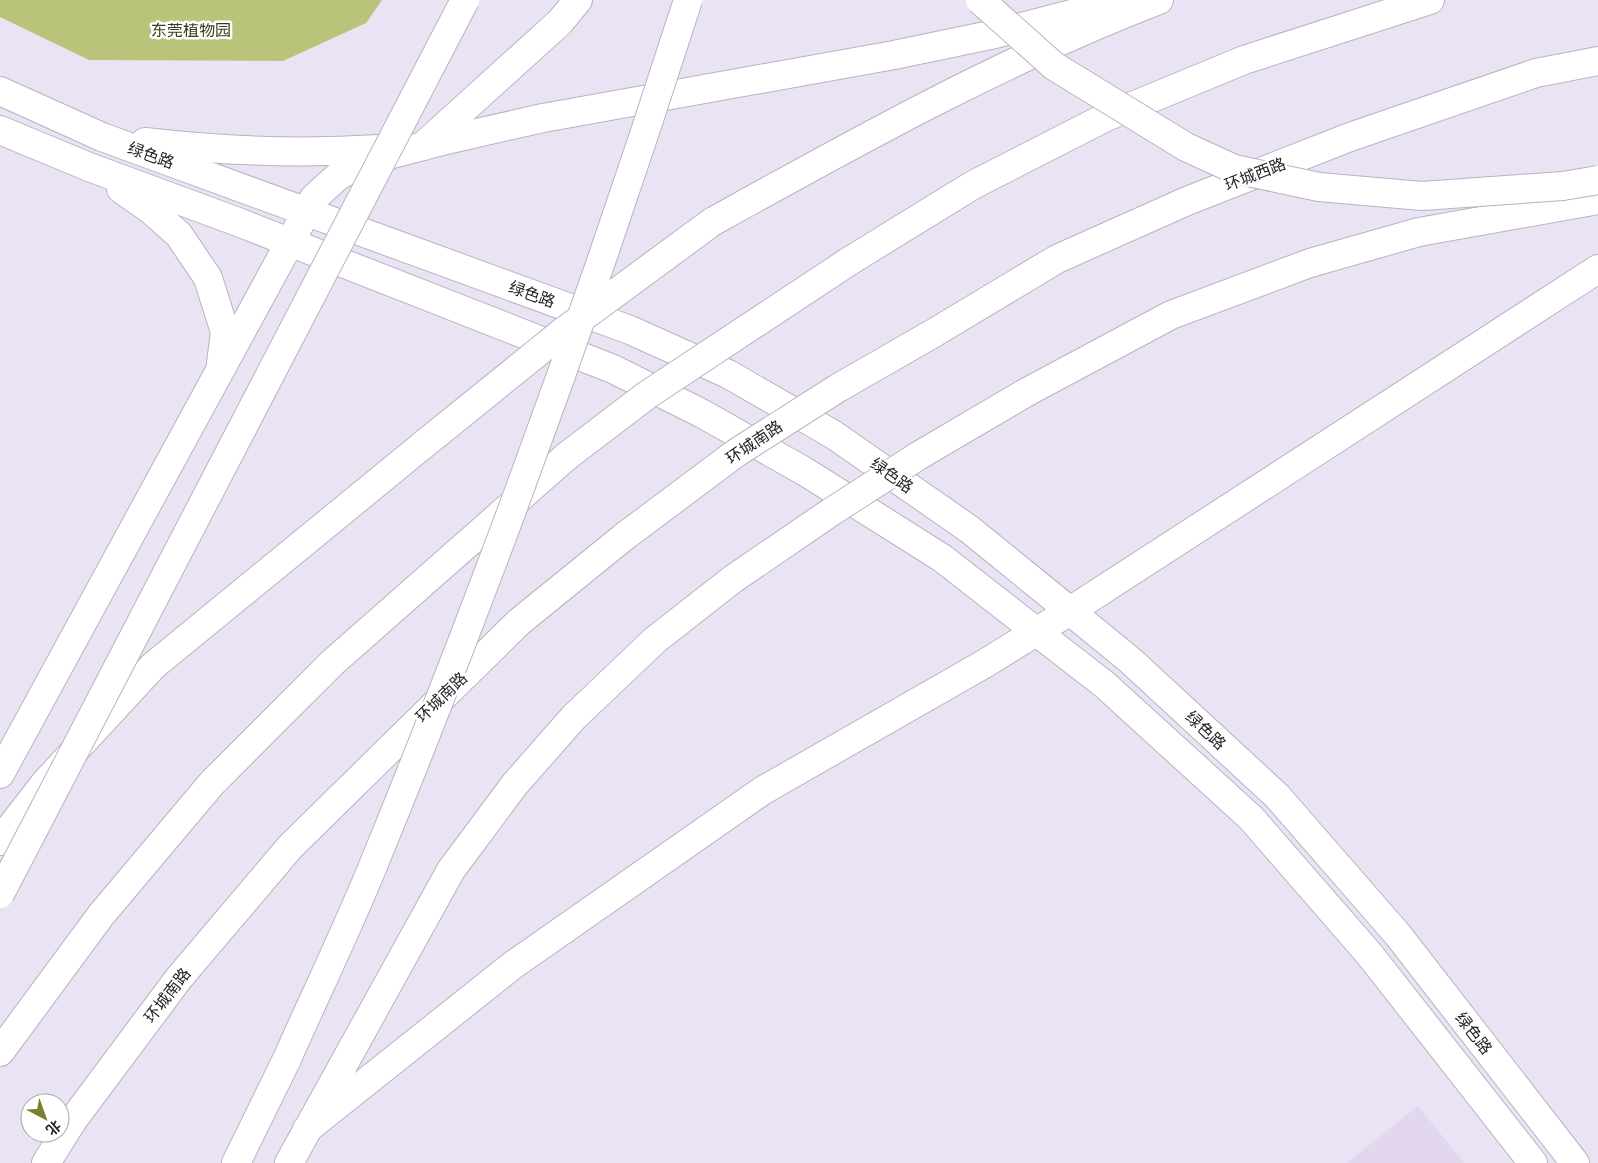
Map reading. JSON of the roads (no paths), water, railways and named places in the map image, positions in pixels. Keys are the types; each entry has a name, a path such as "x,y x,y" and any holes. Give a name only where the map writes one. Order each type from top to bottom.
{"main road":[{"path":"0,894 465,0"},
{"path":"102,136 170,145 264,151 343,151 423,146 547,34 578,0"},
{"path":"236,1163 287,1059 374,863 481,593 562,375 642,143 688,0"},
{"path":"980,0 1061,70 1186,148 1234,169 1319,187 1422,196 1563,186 1598,180"},
{"path":"0,774 314,198 337,177 362,162 543,118 958,42 1125,0"},
{"path":"0,841 44,782 153,666 564,331 712,222 833,154 1007,65 1094,25 1159,0"},
{"path":"0,1052 101,915 212,782 332,662 567,456 647,395 848,262 973,185 1106,117 1244,60 1430,0"},
{"name":"环城西路","path":"932,334 1057,260 1187,201 1360,134 1536,74 1598,61"},
{"name":"绿色路","path":"0,91 102,136 630,330 728,374 834,435 969,529 1070,611 1130,661 1277,796 1398,935 1574,1163"},
{"name":"绿色路","path":"0,130 89,167 613,369 701,413 804,472 942,558 1105,685 1251,818 1370,955 1533,1163"},
{"path":"89,167 150,210 179,235 208,278 225,332 220,373"},
{"path":"289,1163 451,870 515,784 574,717 655,640 733,580 831,512 918,456 1028,392 1171,315 1310,264 1419,232 1598,200"},
{"path":"307,1129 513,966 762,791 984,664 1070,611 1598,268"},
{"name":"环城南路","path":"46,1163 72,1120 179,978 290,847 519,622 624,536 736,453 838,388 932,334"}],"park label":[{"name":"东莞植物园","path":"191,30"}]}
